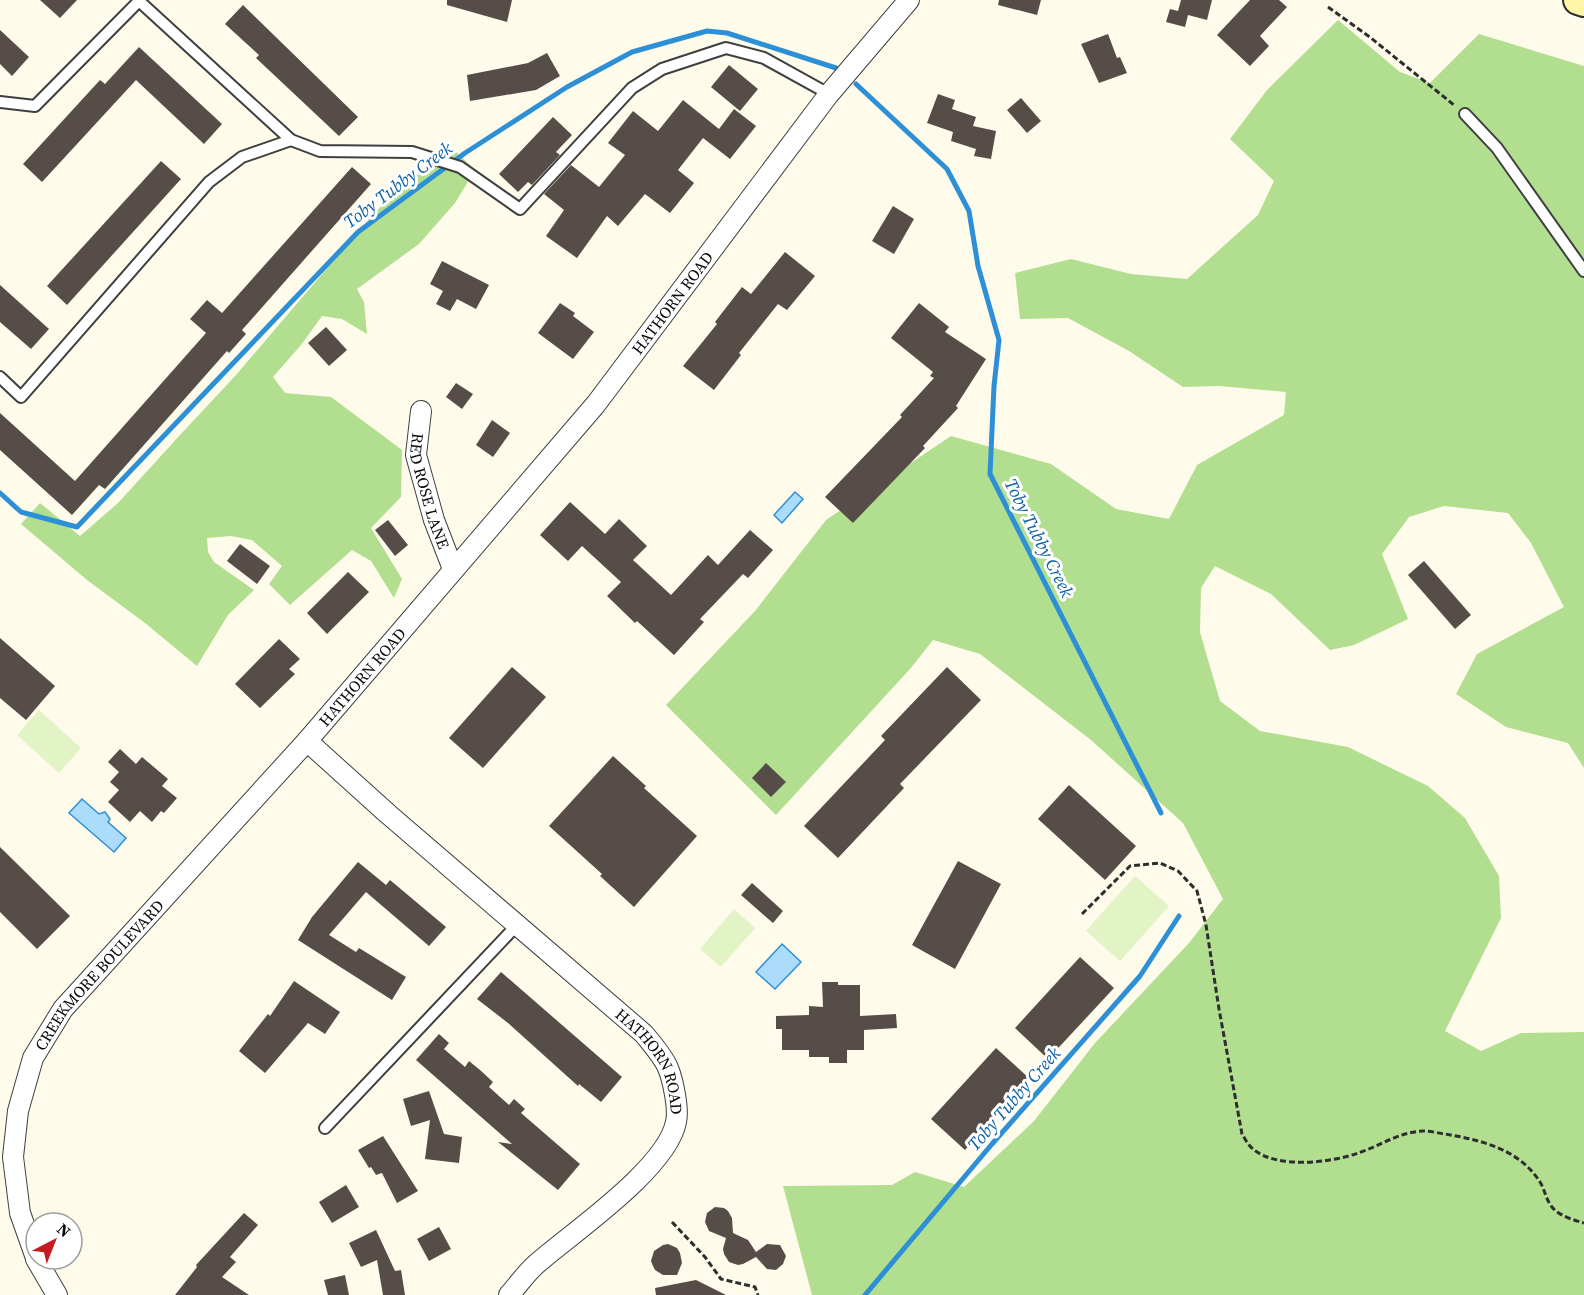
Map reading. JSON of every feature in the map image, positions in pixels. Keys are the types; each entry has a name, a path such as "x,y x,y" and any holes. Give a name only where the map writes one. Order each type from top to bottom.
{"main road":[{"path":"1578,0 1584,2"}],"street":[{"name":"HATHORN ROAD","path":"509,1295 537,1263 620,1195 654,1162 677,1121 676,1100 668,1067 644,1034 388,814 307,741 596,404 828,94 909,0"},
{"name":"RED ROSE LANE","path":"421,411 416,454 434,520 453,569"},
{"name":"CREEKMORE BOULEVARD","path":"24,1224 20,1213 14,1157 18,1111 33,1058 63,1009 307,741"},
{"name":"CREEKMORE BOULEVARD","path":"43,1271 57,1295"}],"lane":[{"path":"0,102 35,106 138,0 291,140 320,151 411,152 460,167 520,209 632,88 662,69 726,48 764,58 828,94"},
{"path":"1465,114 1497,148 1584,271"},
{"path":"0,377 21,397 209,182 242,157 291,140"},
{"path":"325,1128 517,925"}],"path":[{"path":"1328,7 1371,38 1465,114"},
{"path":"1082,914 1130,866 1160,863 1179,871 1197,891 1206,925 1242,1134 1251,1148 1263,1156 1285,1161 1317,1162 1357,1154 1400,1135 1424,1131 1463,1137 1496,1145 1520,1161 1539,1181 1552,1207 1570,1219 1584,1223"},
{"path":"672,1222 705,1257 721,1279 755,1287 758,1295"}],"green space":[{"path":"1338,20 1400,72 1430,83 1479,34 1584,66 1584,768 1568,743 1506,727 1456,694 1477,654 1564,607 1531,543 1508,513 1444,506 1409,517 1382,554 1408,619 1354,645 1330,650 1271,594 1215,566 1201,588 1200,632 1220,701 1260,731 1348,747 1428,786 1465,818 1499,876 1501,918 1445,1031 1481,1051 1521,1033 1584,1032 1584,1295 812,1295 783,1186 892,1185 915,1172 964,1187 1034,1121 1095,1043 1189,943 1223,899 1183,823 1091,740 980,654 933,640 910,669 776,815 666,705 755,611 826,520 951,436 1051,464 1116,509 1169,519 1197,465 1284,415 1286,392 1219,386 1183,387 1129,351 1068,318 1020,319 1015,273 1071,259 1131,274 1187,279 1258,215 1274,181 1230,139 1267,90"},
{"path":"450,146 475,170 455,203 419,244 357,289 364,302 367,334 342,319 322,316 273,377 285,393 331,397 402,450 401,497 371,528 402,579 394,598 371,561 352,550 290,605 269,584 282,566 252,540 231,536 207,538 208,552 214,562 254,590 228,615 197,666 145,623 87,580 21,524 40,503 80,536 118,503 236,375 375,212"},
{"path":"39,710 81,748 59,773 17,735"},
{"path":"1135,876 1169,906 1120,961 1086,931"},
{"path":"734,909 755,928 721,967 700,949"}],"water":[{"path":"795,492 803,499 782,523 774,515"},
{"path":"82,799 99,814 105,812 110,819 108,822 126,838 114,852 69,813"},
{"path":"782,944 801,962 775,989 756,972"}],"building":[{"path":"40,0 77,0 60,18"},
{"path":"447,0 512,0 507,22 447,5"},
{"path":"999,0 1041,0 1037,15 998,5"},
{"path":"1181,0 1212,0 1207,20 1188,15 1185,27 1166,22 1170,9 1178,11"},
{"path":"1250,0 1279,0 1287,7 1260,36 1269,46 1250,66 1217,35"},
{"path":"243,5 358,117 339,136 256,58 259,55 225,24"},
{"path":"0,30 29,57 12,76 0,64"},
{"path":"1108,34 1117,58 1120,57 1127,73 1099,83 1081,44"},
{"path":"139,47 222,124 204,144 136,80 42,182 23,164 100,80 105,84"},
{"path":"547,53 560,76 536,90 470,101 467,75 528,63"},
{"path":"729,65 758,89 740,111 711,87"},
{"path":"938,94 955,100 952,109 976,117 973,126 996,131 991,159 974,156 976,149 951,141 953,132 927,123"},
{"path":"1021,98 1041,121 1027,133 1007,110"},
{"path":"683,100 719,129 734,109 756,126 730,159 703,138 678,170 694,183 670,213 645,194 618,226 607,216 577,258 546,236 564,210 544,194 571,165 599,187 625,155 608,143 633,111 658,131"},
{"path":"553,117 572,135 556,152 560,155 532,185 528,182 518,192 499,174"},
{"path":"161,161 181,179 67,305 47,286"},
{"path":"352,167 371,184 242,330 246,334 229,353 227,351 105,489 99,485 72,515 0,450 0,413 75,481 206,333 190,319 207,300 222,313"},
{"path":"893,206 914,219 894,254 872,241"},
{"path":"785,252 815,276 787,310 778,304 739,353 741,355 714,390 683,366 717,324 715,322 742,287 751,294"},
{"path":"442,261 489,285 476,309 457,299 450,311 436,304 443,291 430,284"},
{"path":"0,285 49,329 31,349 0,322"},
{"path":"560,303 575,313 573,316 594,332 573,359 538,333"},
{"path":"919,303 949,327 945,332 986,359 956,406 958,408 923,446 925,448 853,523 825,497 902,417 900,415 934,378 930,376 933,372 891,338"},
{"path":"326,327 347,350 329,366 308,343"},
{"path":"456,383 473,394 462,409 446,397"},
{"path":"492,420 510,433 493,457 476,445"},
{"path":"570,502 605,534 619,519 647,546 633,560 671,595 708,555 718,565 750,530 773,550 748,578 743,574 700,619 704,622 674,655 607,596 621,582 582,546 568,561 540,535"},
{"path":"388,520 408,545 395,556 375,530"},
{"path":"240,544 270,566 257,584 227,561"},
{"path":"1424,561 1471,615 1455,629 1408,575"},
{"path":"348,572 369,592 327,634 307,613"},
{"path":"0,638 55,686 26,720 0,698"},
{"path":"279,639 300,659 289,669 295,674 260,708 235,684"},
{"path":"512,667 546,697 483,768 449,738"},
{"path":"947,667 981,700 900,784 904,788 838,858 804,826 885,740 881,736"},
{"path":"120,749 136,764 142,757 168,779 162,786 177,798 164,813 161,811 152,822 140,811 130,822 108,802 119,790 110,782 119,772 108,762"},
{"path":"613,756 697,836 634,907 600,876 602,874 549,826"},
{"path":"766,763 786,782 771,797 752,778"},
{"path":"1069,785 1136,846 1105,880 1038,819"},
{"path":"0,847 70,916 37,949 0,912"},
{"path":"958,861 1001,884 955,969 912,945"},
{"path":"358,862 386,885 390,880 446,927 429,946 366,892 329,935 356,952 359,948 406,977 392,1000 298,940 312,917"},
{"path":"752,883 783,911 773,923 741,895"},
{"path":"1080,957 1114,988 1048,1059 1015,1028"},
{"path":"501,972 622,1077 601,1102 579,1084 578,1086 508,1023 477,999"},
{"path":"294,981 340,1012 325,1034 308,1023 265,1073 239,1051 268,1014 270,1016"},
{"path":"822,982 860,985 860,1016 896,1014 897,1028 864,1030 864,1050 847,1050 847,1063 829,1063 829,1057 809,1057 809,1050 782,1050 782,1029 776,1029 776,1016 809,1015 809,1006 823,1007"},
{"path":"439,1034 449,1043 444,1049 465,1067 469,1061 480,1070 493,1082 489,1087 509,1105 514,1099 525,1109 521,1113 580,1164 558,1190 498,1142 512,1144 416,1060"},
{"path":"996,1048 1030,1079 965,1150 931,1119"},
{"path":"429,1091 444,1134 462,1137 459,1163 425,1159 430,1120 411,1126 403,1099"},
{"path":"383,1136 418,1191 397,1203 382,1173 376,1175 358,1150"},
{"path":"346,1185 359,1207 332,1223 319,1202"},
{"path":"715,1207 728,1211 732,1218 733,1233 748,1240 756,1252 767,1244 780,1245 786,1256 783,1264 776,1270 767,1269 756,1257 738,1265 729,1262 723,1249 726,1238 709,1231 705,1222 707,1213"},
{"path":"244,1213 258,1225 230,1257 236,1262 222,1277 249,1295 175,1295 197,1267 196,1265"},
{"path":"439,1227 451,1249 429,1261 417,1239"},
{"path":"376,1230 395,1271 401,1270 405,1295 383,1295 377,1260 361,1267 349,1243"},
{"path":"668,1244 677,1248 680,1253 682,1263 677,1275 663,1275 655,1270 651,1261 654,1251"},
{"path":"345,1275 349,1295 328,1295 324,1280"},
{"path":"696,1280 726,1295 656,1295 655,1288"}],"waterway":[{"name":"Toby Tubby Creek","path":"0,493 21,512 77,527 358,232 465,153 567,87 632,52 707,31 727,33 836,68"},
{"name":"Toby Tubby Creek","path":"856,84 947,169 969,211 978,266 999,340 994,386 990,474 1161,813"},
{"name":"Toby Tubby Creek","path":"865,1295 992,1144 1140,976 1179,916"}]}
